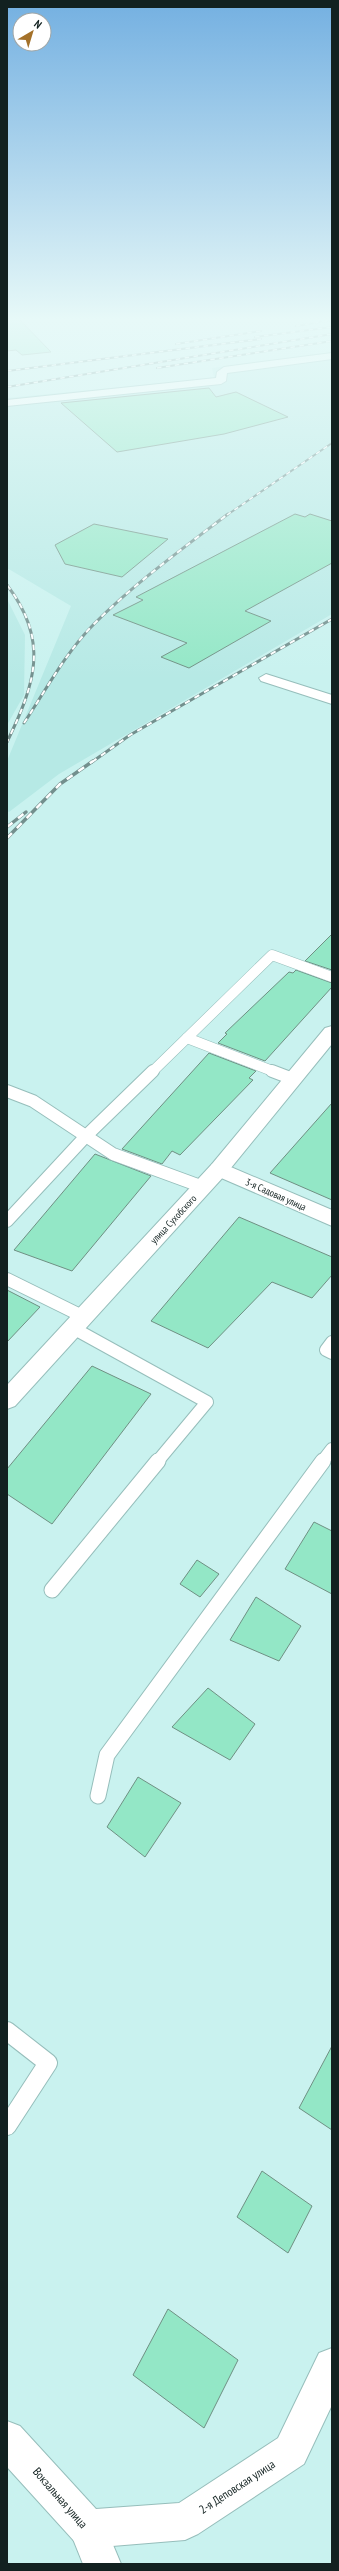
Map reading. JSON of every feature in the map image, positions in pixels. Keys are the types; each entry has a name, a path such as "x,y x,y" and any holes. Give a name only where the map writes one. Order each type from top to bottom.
{"street":[{"path":"266,678 332,700"},
{"name":"улица Сухобского","path":"7,1400 219,1169 332,1032"},
{"name":"3-я Садовая улица","path":"219,1169 332,1219"},
{"name":"2-я Деповская улица","path":"88,2529 185,2521 292,2451 332,2366"},
{"name":"Вокзальная улица","path":"7,2438 88,2529 102,2564"}],"lane":[{"path":"7,1221 86,1136 272,955 332,977"},
{"path":"187,1038 293,1079"},
{"path":"7,1091 33,1101 113,1154 203,1187"},
{"path":"7,1279 207,1402 52,1590"},
{"path":"332,1342 326,1350 332,1353"},
{"path":"98,1796 107,1755 332,1449"},
{"path":"7,2031 48,2063 7,2126"}],"shaded area":[{"path":"7,439 332,439 332,614 59,774 9,812 7,811 7,761 71,606 7,568"},
{"path":"7,599 25,635 24,695 7,725"}],"building":[{"path":"102,439 194,439 117,452"},
{"path":"295,514 305,517 310,514 332,521 332,563 245,611 271,621 189,668 161,657 187,643 113,615 143,600 136,597"},
{"path":"94,524 168,539 122,577 65,564 55,545"},
{"path":"332,934 332,970 305,961"},
{"path":"296,970 332,983 332,987 265,1061 218,1043 227,1034 225,1033 289,972 293,973"},
{"path":"209,1053 256,1071 249,1078 253,1080 180,1155 172,1151 162,1164 122,1149"},
{"path":"332,1103 332,1200 270,1173"},
{"path":"95,1154 151,1176 72,1271 14,1250"},
{"path":"239,1217 332,1257 332,1275 312,1298 272,1282 208,1348 151,1321"},
{"path":"7,1290 40,1307 7,1342"},
{"path":"92,1366 151,1394 52,1524 7,1494 7,1469"},
{"path":"314,1522 332,1531 332,1594 285,1569"},
{"path":"197,1560 219,1574 200,1597 180,1584"},
{"path":"256,1597 301,1626 279,1661 230,1640"},
{"path":"208,1688 255,1724 230,1760 172,1727"},
{"path":"138,1777 181,1803 145,1857 107,1827"},
{"path":"332,2046 332,2130 299,2108"},
{"path":"262,2171 312,2206 288,2253 237,2217"},
{"path":"168,2309 238,2360 204,2428 133,2375"}],"railway":[{"path":"227,515 332,443"},
{"path":"24,723 65,659 94,624 142,580 228,514"},
{"path":"7,585 20,605 29,625 33,644 34,663 31,682 25,701 7,742"},
{"path":"92,762 130,735 332,619"},
{"path":"7,838 60,784 93,761"},
{"path":"7,827 26,812"}]}
